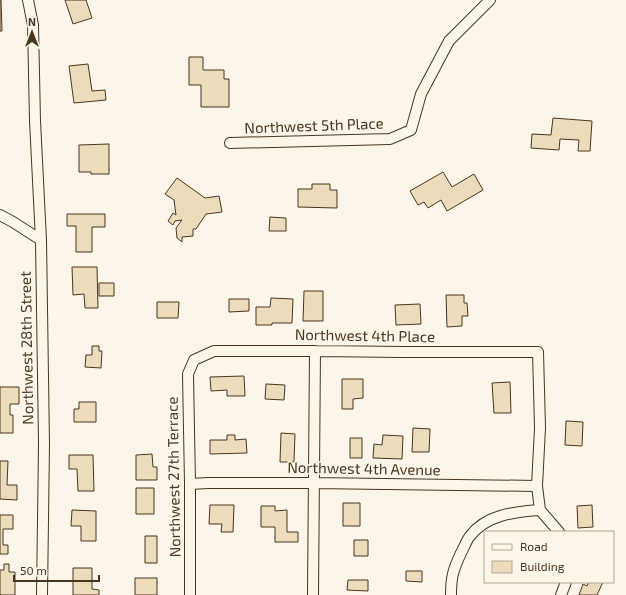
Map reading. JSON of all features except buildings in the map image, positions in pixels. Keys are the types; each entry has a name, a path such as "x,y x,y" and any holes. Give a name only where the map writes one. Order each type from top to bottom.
{"street":[{"name":"Northwest 28th Street","path":"28,0 33,25 34,101 41,240 44,444 42,595"},
{"name":"Northwest 5th Place","path":"230,143 390,139 410,130 421,94 448,40 490,0"},
{"path":"0,215 41,240"},
{"path":"313,595 315,350"},
{"name":"Northwest 4th Place","path":"194,360 214,351 315,350 397,352 538,352 540,428 537,486"},
{"name":"Northwest 27th Terrace","path":"190,595 188,374 194,360"},
{"name":"Northwest 4th Avenue","path":"190,484 314,483 537,486"},
{"path":"537,486 540,510 558,531"},
{"path":"452,595 452,574 469,537 482,524 499,516 517,512 540,510"}]}
